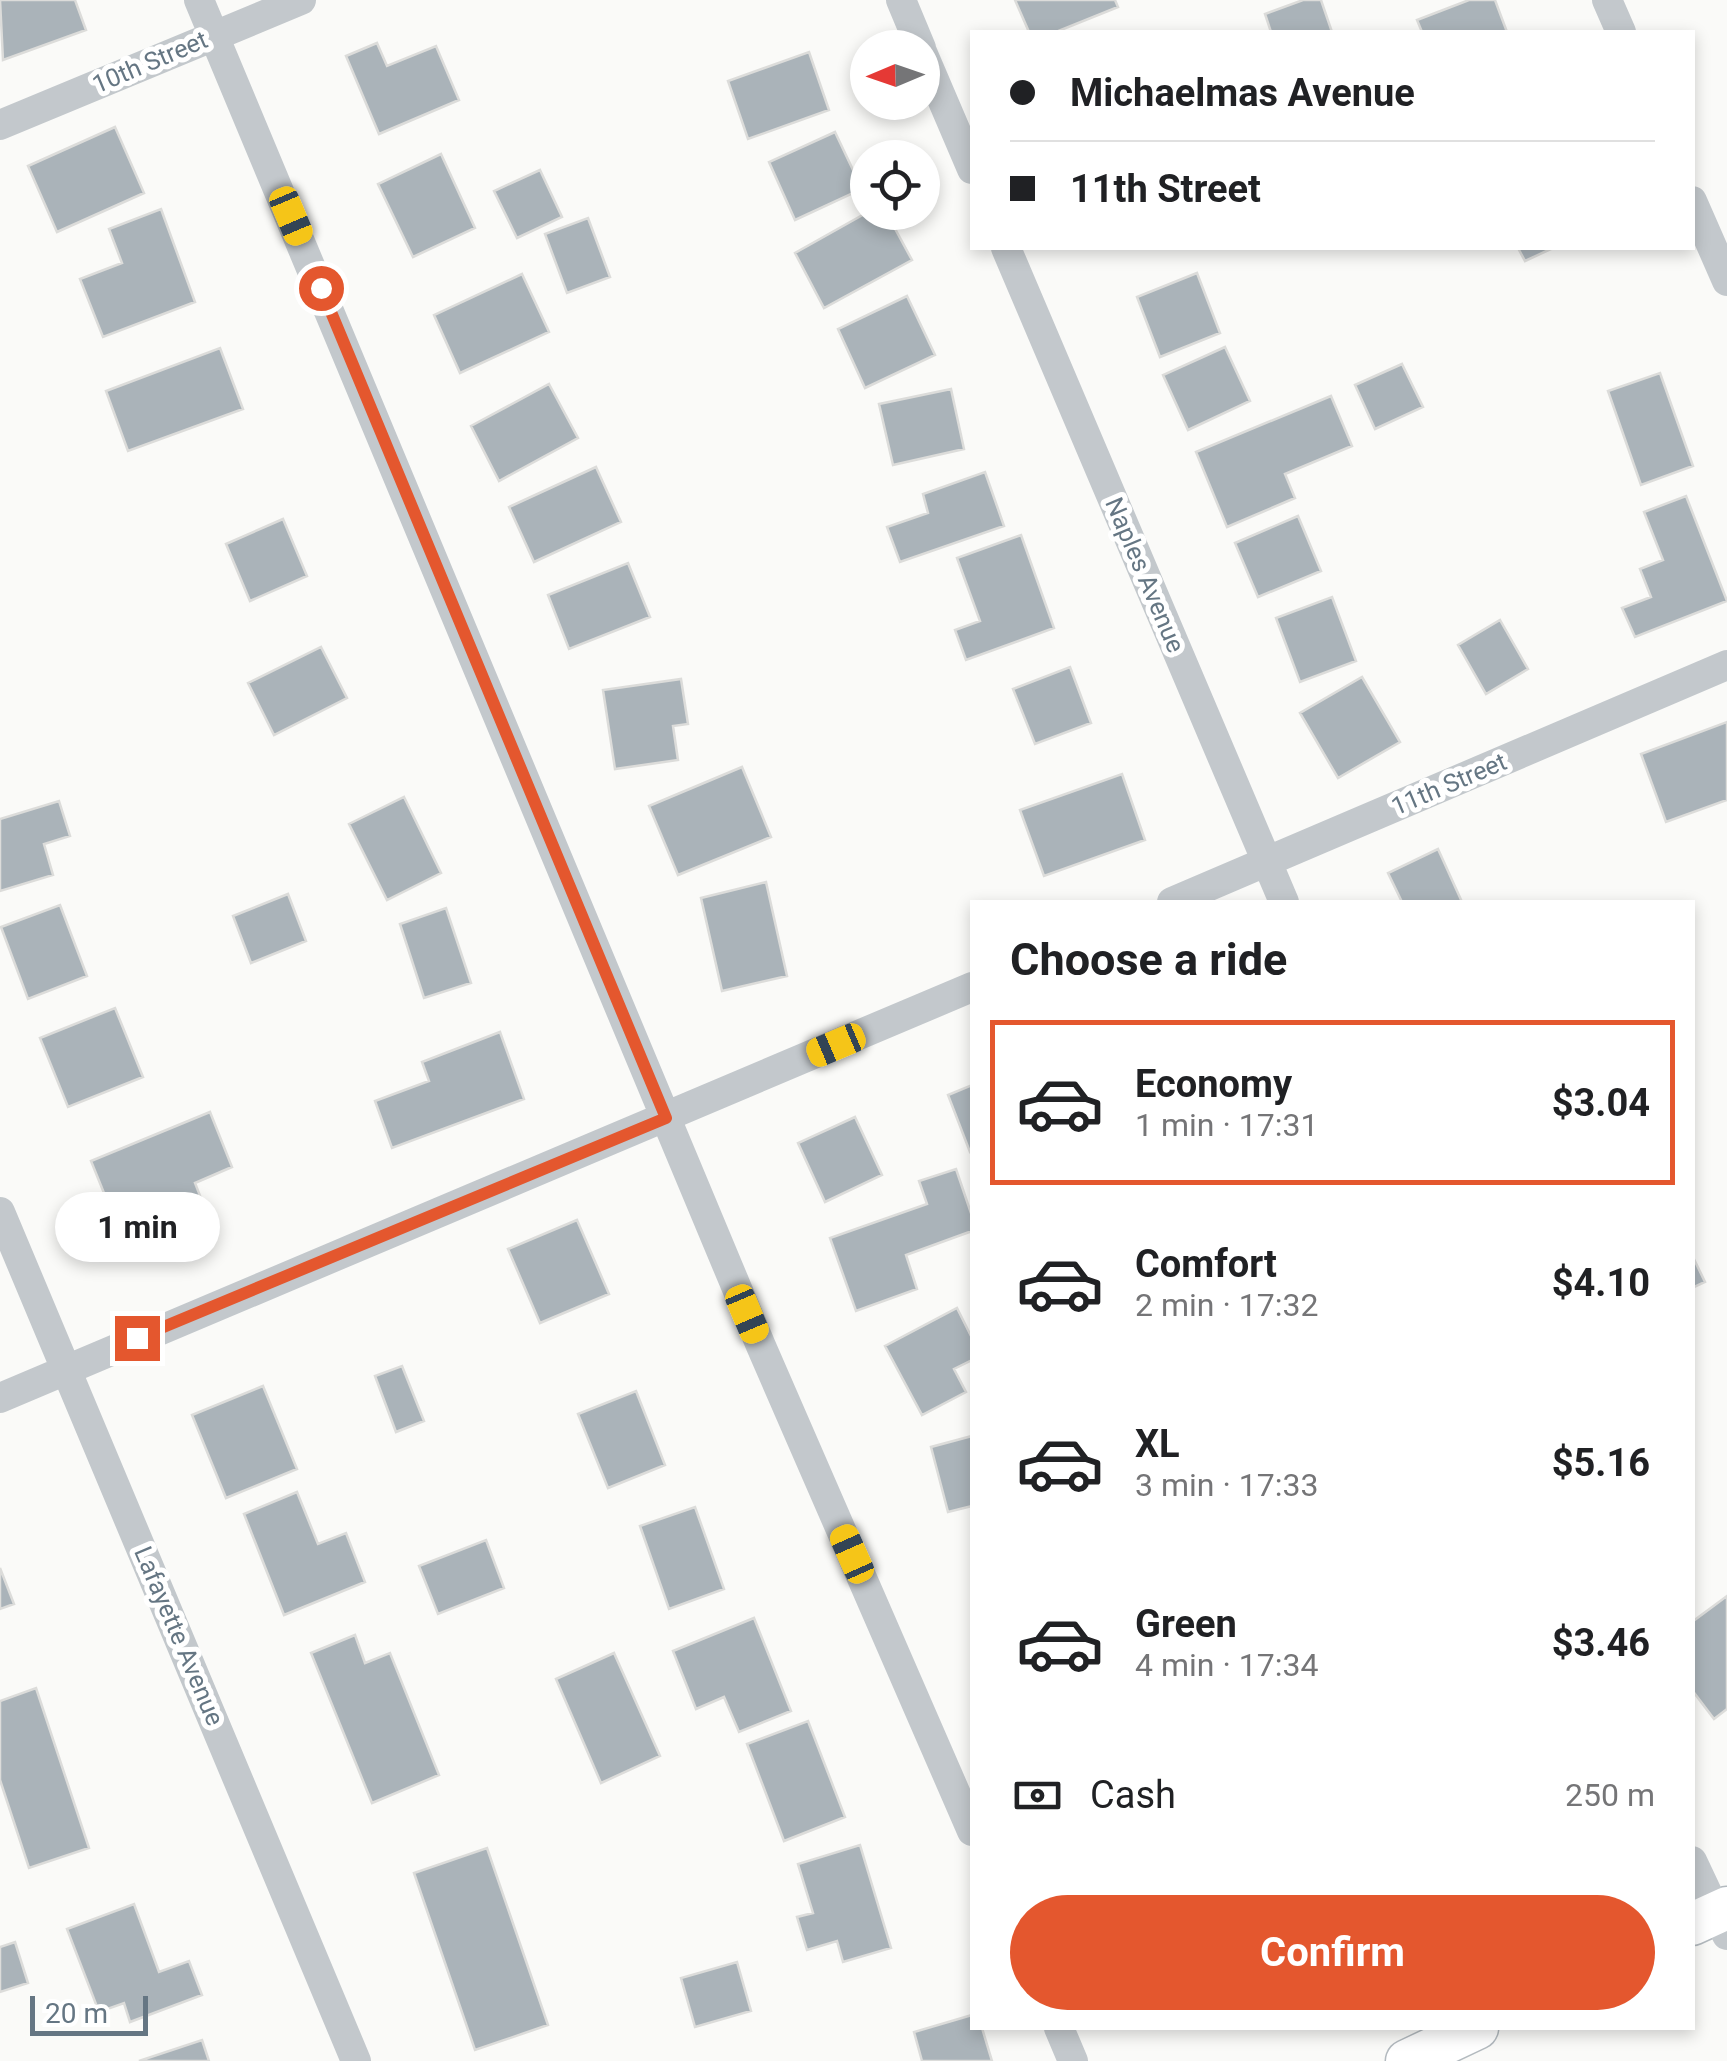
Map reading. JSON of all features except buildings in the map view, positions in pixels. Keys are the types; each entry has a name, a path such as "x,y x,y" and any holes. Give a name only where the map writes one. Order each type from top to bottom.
{"main road":[{"path":"1407,2061 1473,2030"}],"street":[{"path":"200,0 761,1346 970,1825"},
{"name":"10th Street","path":"0,125 301,0"},
{"path":"900,0 913,30"},
{"path":"1607,0 1620,30"},
{"path":"940,93 970,164"},
{"path":"1695,207 1727,282"},
{"name":"Naples Avenue","path":"1007,250 1283,900"},
{"name":"11th Street","path":"1177,900 1727,666"},
{"path":"0,1398 970,988"},
{"name":"Lafayette Avenue","path":"0,1212 356,2061"},
{"path":"1695,1868 1716,1920"},
{"path":"1060,2030 1073,2061"}],"route":[{"path":"137,1338 666,1118 321,288"}]}
